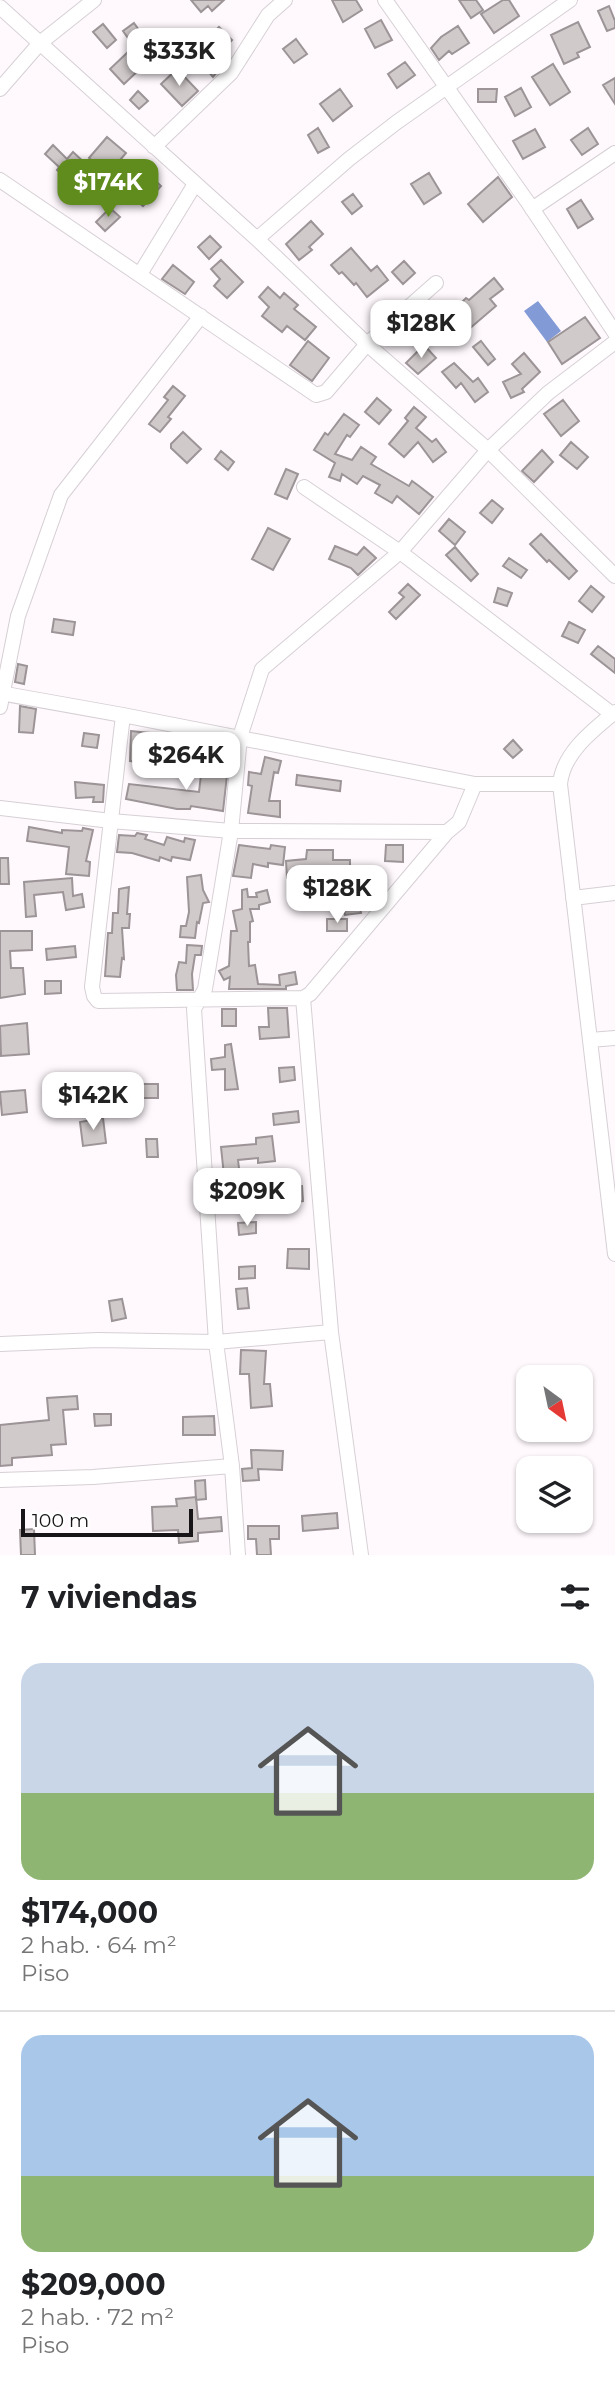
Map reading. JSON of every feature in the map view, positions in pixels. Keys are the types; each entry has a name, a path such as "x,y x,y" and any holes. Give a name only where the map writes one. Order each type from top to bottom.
{"street":[{"path":"0,89 40,44 94,0"},
{"path":"154,147 231,73 268,15 285,0"},
{"path":"385,0 532,209 615,333"},
{"path":"257,239 349,159 570,0"},
{"path":"0,7 257,239 368,344 488,450 615,576"},
{"path":"532,209 615,153"},
{"path":"0,180 316,395 326,393 368,344 436,283"},
{"path":"140,274 195,184"},
{"path":"201,316 61,495 18,616 1,698 123,715 475,784 560,784"},
{"path":"238,1555 232,1466 216,1342 194,1009 205,989 231,831 240,737 262,669 400,552 488,450 566,377 615,342"},
{"path":"304,487 400,552 613,713 572,751 561,769 560,784 615,1254"},
{"path":"123,715 92,987 98,1001 303,998 310,994 458,822 475,784"},
{"path":"0,808 231,831 447,832"},
{"path":"573,898 615,894"},
{"path":"303,998 331,1332 360,1555"},
{"path":"590,1040 615,1038"},
{"path":"0,1344 98,1340 216,1342 331,1332"},
{"path":"0,1480 93,1477 232,1466"}],"water":[{"path":"538,301 561,331 547,342 524,311"}],"building":[{"path":"191,0 224,0 212,11 208,6 201,12"},
{"path":"332,0 356,0 362,10 343,22"},
{"path":"459,0 476,0 483,10 471,18"},
{"path":"503,0 509,0 519,16 494,33 481,14"},
{"path":"609,6 615,28 607,31 598,11"},
{"path":"381,20 392,40 375,48 365,29"},
{"path":"578,22 590,47 577,53 579,57 564,64 551,35"},
{"path":"134,23 144,37 133,45 123,31"},
{"path":"103,24 116,40 107,48 93,32"},
{"path":"458,26 469,43 452,54 449,51 439,60 431,48 441,37"},
{"path":"219,27 232,40 222,51 228,59 213,77 196,57 212,42 208,38"},
{"path":"296,39 307,54 294,63 283,49"},
{"path":"128,52 142,67 124,84 110,69"},
{"path":"405,62 415,75 397,88 388,74"},
{"path":"553,64 570,92 550,105 532,77"},
{"path":"177,69 198,91 182,106 161,84"},
{"path":"615,78 615,104 603,85"},
{"path":"521,88 531,107 515,116 505,97"},
{"path":"340,89 352,106 333,121 320,104"},
{"path":"478,89 497,89 496,102 478,102"},
{"path":"138,91 148,101 139,109 130,100"},
{"path":"318,128 329,147 318,153 308,135"},
{"path":"588,128 598,144 582,155 571,140"},
{"path":"535,129 545,147 523,159 513,141"},
{"path":"107,137 126,153 108,174 89,158"},
{"path":"53,145 67,159 73,152 86,164 70,181 45,154"},
{"path":"146,172 161,186 143,206 128,193"},
{"path":"429,173 441,193 424,204 411,184"},
{"path":"498,177 512,197 483,222 468,204"},
{"path":"103,182 119,200 110,208 95,189"},
{"path":"353,194 362,206 352,214 342,202"},
{"path":"581,200 593,219 578,228 567,209"},
{"path":"110,208 120,217 105,231 96,222"},
{"path":"311,221 323,234 309,247 312,250 299,260 286,244"},
{"path":"210,236 221,247 209,259 198,247"},
{"path":"351,248 371,271 377,266 388,280 367,297 356,283 354,285 331,265"},
{"path":"221,260 243,282 227,298 214,286 220,279 211,269"},
{"path":"404,261 415,273 403,284 392,272"},
{"path":"173,265 194,282 185,294 162,279"},
{"path":"494,278 503,289 490,299 496,306 455,341 442,326 462,309 458,306 466,298 469,300"},
{"path":"268,287 280,298 284,293 298,305 294,309 316,327 305,340 287,326 282,332 262,316 269,307 259,297"},
{"path":"585,317 600,338 562,364 548,342"},
{"path":"308,341 329,358 312,381 290,365"},
{"path":"481,341 495,359 488,365 473,347"},
{"path":"424,345 436,358 418,374 406,363"},
{"path":"524,353 540,372 522,389 524,392 511,398 503,382 521,374 512,364"},
{"path":"454,363 473,382 478,378 488,392 475,402 461,383 456,388 442,372"},
{"path":"173,386 185,396 160,432 149,424 168,400 164,397"},
{"path":"377,398 391,410 379,424 365,412"},
{"path":"563,400 579,421 561,436 544,414"},
{"path":"414,407 426,417 416,428 432,442 436,439 446,452 433,462 418,442 404,457 389,444 408,421 405,418"},
{"path":"344,414 359,425 350,437 347,435 335,454 352,460 361,447 376,457 371,464 409,486 412,481 433,497 419,514 397,496 392,503 375,493 380,485 363,476 357,484 342,474 340,481 329,477 335,463 314,450 325,433 328,435"},
{"path":"183,432 201,449 187,463 171,448 171,444"},
{"path":"571,442 588,457 577,469 560,455"},
{"path":"542,450 553,462 534,482 522,471"},
{"path":"221,451 234,462 228,470 215,459"},
{"path":"286,469 298,474 287,499 275,494"},
{"path":"492,500 503,509 492,523 480,513"},
{"path":"449,519 465,532 455,545 439,531"},
{"path":"268,528 290,539 273,570 252,559"},
{"path":"541,534 577,571 569,579 530,544"},
{"path":"335,546 357,555 364,547 376,558 358,575 351,568 329,559"},
{"path":"455,547 478,574 471,581 446,555"},
{"path":"509,558 527,570 521,578 503,566"},
{"path":"408,584 420,595 396,619 389,612 404,597 399,593"},
{"path":"591,586 604,597 592,612 579,601"},
{"path":"498,588 512,593 507,606 494,602"},
{"path":"54,619 75,622 73,635 52,632"},
{"path":"569,622 585,630 578,643 562,636"},
{"path":"598,646 615,659 615,673 591,654"},
{"path":"18,664 27,666 24,684 15,682"},
{"path":"20,706 36,709 33,733 19,732"},
{"path":"131,731 149,733 148,745 141,745 140,762 130,761"},
{"path":"84,733 99,735 97,748 82,746"},
{"path":"513,740 522,750 513,758 504,749"},
{"path":"203,757 213,757 212,772 227,775 223,811 191,806 190,809 177,809 126,799 129,784 199,792"},
{"path":"265,757 281,761 278,773 274,772 269,801 280,801 280,817 248,813 252,786 248,785 249,772 261,774"},
{"path":"297,775 341,781 340,791 296,785"},
{"path":"75,782 104,785 103,802 93,802 94,797 76,798"},
{"path":"29,827 62,833 62,830 93,830 86,861 90,862 89,876 66,874 69,847 27,841"},
{"path":"137,833 147,835 145,839 164,845 167,837 184,842 185,838 195,840 190,860 172,857 171,861 160,857 159,861 132,853 117,852 119,835 135,836"},
{"path":"239,845 270,849 271,845 285,847 283,865 268,863 268,867 253,864 251,878 233,876"},
{"path":"386,845 403,845 403,862 385,861"},
{"path":"307,850 333,850 333,860 350,860 350,875 338,875 338,870 295,867 296,878 287,878 286,861 306,859"},
{"path":"0,858 8,858 9,884 0,884"},
{"path":"201,875 203,890 209,902 203,903 195,938 180,937 181,926 186,926 189,912 187,877"},
{"path":"72,878 73,896 82,894 84,907 66,910 63,892 34,895 36,916 26,917 24,882"},
{"path":"361,883 377,883 377,897 361,897"},
{"path":"129,887 129,928 122,928 124,959 122,958 120,977 105,976 108,933 112,933 113,913 118,913 119,889"},
{"path":"247,889 248,897 257,897 256,893 267,890 270,902 259,905 259,909 250,909 253,921 250,922 248,942 249,966 255,965 258,984 280,985 279,975 295,972 297,984 286,986 286,989 229,989 230,977 224,980 219,971 229,966 231,931 237,931 233,911 242,909 242,890"},
{"path":"358,898 361,913 345,915 342,901"},
{"path":"327,919 347,919 347,931 327,931"},
{"path":"0,931 32,931 32,950 10,951 11,968 23,968 25,994 0,998"},
{"path":"187,945 202,946 201,955 195,955 193,990 177,990 176,975 179,962 186,963"},
{"path":"75,946 76,957 47,960 46,949"},
{"path":"45,981 61,981 61,993 45,994"},
{"path":"268,1008 287,1008 289,1037 260,1039 259,1027 269,1027"},
{"path":"222,1009 236,1009 236,1026 222,1026"},
{"path":"27,1023 29,1054 1,1056 0,1026"},
{"path":"231,1044 238,1089 225,1090 225,1069 212,1070 211,1059 225,1057 225,1045"},
{"path":"294,1067 295,1080 280,1082 279,1068"},
{"path":"135,1084 158,1084 158,1098 135,1098"},
{"path":"25,1090 27,1112 2,1115 0,1092"},
{"path":"298,1111 299,1122 274,1125 273,1114"},
{"path":"103,1118 106,1143 83,1146 80,1122"},
{"path":"272,1136 275,1161 258,1163 258,1158 238,1160 241,1185 259,1183 262,1204 246,1206 245,1196 223,1196 225,1185 221,1147 256,1144 256,1138"},
{"path":"146,1139 157,1139 158,1157 147,1157"},
{"path":"302,1186 303,1201 287,1203 286,1187"},
{"path":"256,1222 256,1233 239,1235 238,1223"},
{"path":"288,1249 309,1249 309,1269 287,1268"},
{"path":"255,1266 255,1278 239,1279 239,1267"},
{"path":"247,1288 249,1308 238,1309 236,1289"},
{"path":"122,1299 126,1318 112,1321 109,1301"},
{"path":"241,1350 266,1351 264,1384 270,1384 272,1406 251,1408 249,1374 240,1374"},
{"path":"77,1396 78,1409 63,1410 66,1444 51,1445 52,1455 12,1458 12,1465 0,1466 0,1425 49,1420 47,1398"},
{"path":"94,1414 111,1414 111,1425 95,1426"},
{"path":"214,1416 215,1435 183,1435 183,1417"},
{"path":"251,1450 283,1451 282,1470 258,1469 259,1480 243,1481 242,1469 252,1468"},
{"path":"205,1480 206,1499 196,1500 195,1481"},
{"path":"196,1497 198,1519 221,1517 222,1531 198,1533 198,1541 179,1543 178,1530 153,1531 152,1507 177,1506 176,1499"},
{"path":"337,1513 338,1528 303,1531 302,1516"},
{"path":"248,1526 279,1526 279,1539 270,1539 271,1555 257,1555 256,1539 248,1539"},
{"path":"34,1529 35,1555 21,1555 20,1530"}]}
